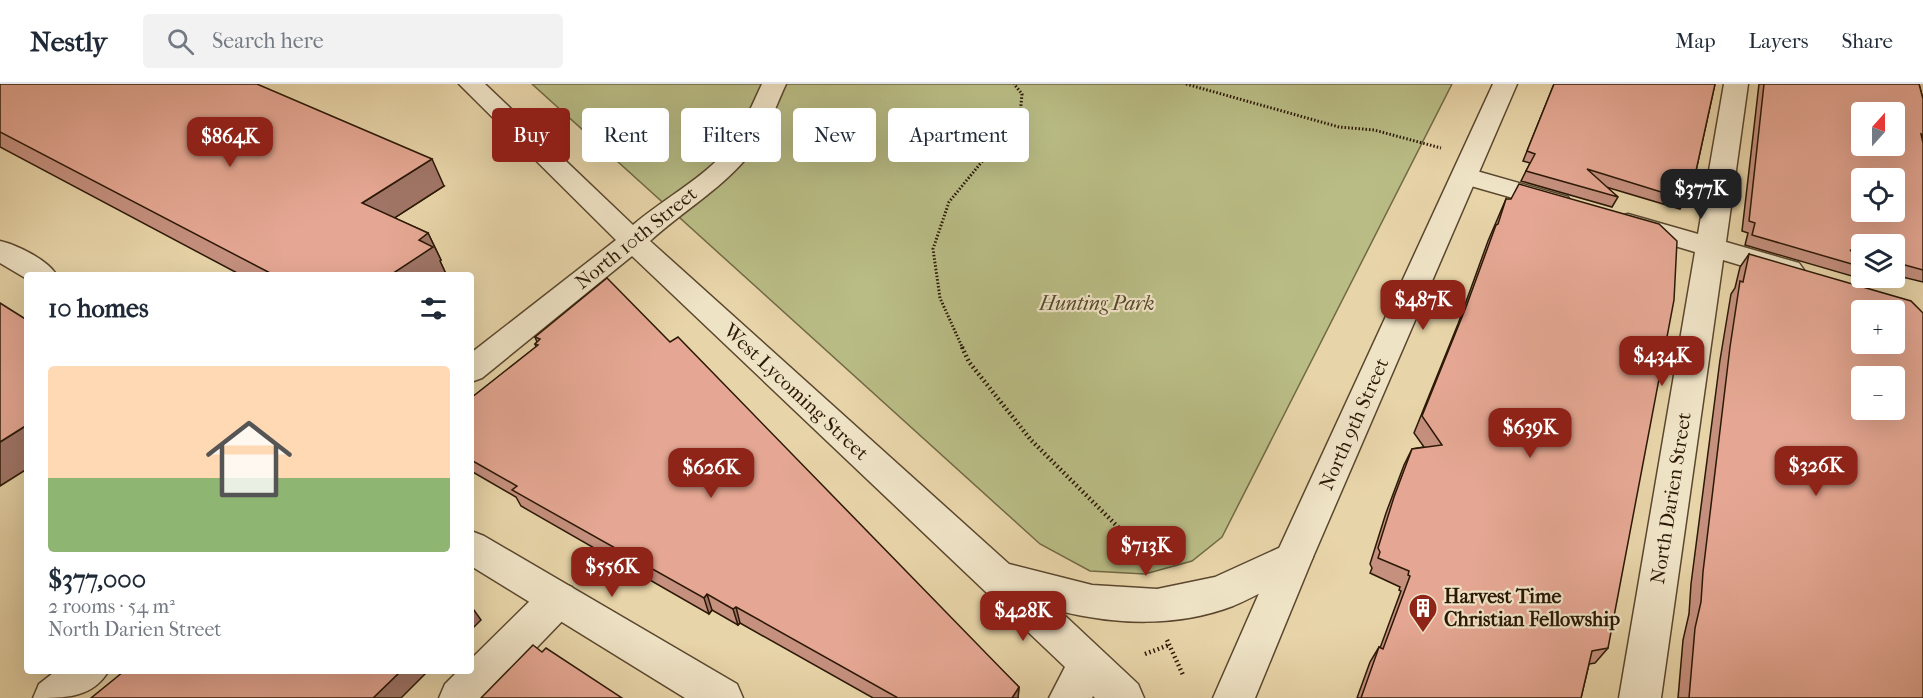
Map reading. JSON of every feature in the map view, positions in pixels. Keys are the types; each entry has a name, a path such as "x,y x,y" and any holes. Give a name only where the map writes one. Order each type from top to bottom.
{"street":[{"name":"West Lycoming Street","path":"471,84 633,241 997,578 1080,681 1123,698"},
{"name":"North 10th Street","path":"474,367 633,241 664,213 721,171 744,145 774,84"},
{"name":"North 9th Street","path":"1234,698 1294,557 1466,176 1505,84"},
{"name":"North Darien Street","path":"1640,698 1736,84"},
{"path":"1466,176 1812,277"},
{"path":"0,250 37,272"},
{"path":"474,549 722,698"},
{"path":"997,578 1092,602 1157,606 1221,593 1294,557"},
{"path":"460,698 558,599"},
{"path":"54,698 84,674"}],"path":[{"path":"1014,84 1022,94 1020,115 949,202 933,249 940,298 969,362 1031,440 1141,550 1147,569"},
{"path":"1186,84 1339,127 1374,130 1441,148"},
{"path":"1145,654 1169,645 1183,675"}],"green space":[{"name":"Hunting Park","path":"532,84 1452,84 1222,537 1192,561 1145,574 1090,571 1040,544 618,162 669,162 669,108 582,108 582,129 570,118 570,108 559,108"}],"building":[{"path":"0,84 257,84 432,159 362,203 428,233 419,240 433,247 395,272 268,272 0,132"},
{"path":"1554,84 1715,84 1692,189 1688,188 1687,200 1587,169 1618,197 1526,171 1535,154 1527,151"},
{"path":"1764,84 1919,84 1923,99 1923,135 1921,134 1923,143 1923,270 1905,265 1905,234 1851,234 1851,264 1752,235 1755,223 1749,221"},
{"path":"1519,184 1659,224 1677,241 1674,300 1608,648 1592,651 1581,698 1361,698 1379,647 1383,649 1410,576 1409,571 1378,558 1380,552 1378,548 1412,449 1442,445 1422,416 1506,199 1511,199"},
{"path":"1749,254 1851,284 1851,288 1866,288 1911,301 1923,313 1923,698 1689,698 1695,628 1701,602 1730,347 1740,281 1743,282"},
{"path":"607,278 670,342 678,337 1019,687 1012,698 898,698 736,607 733,609 707,594 704,598 512,490 517,486 474,462 474,396 538,345 535,344 540,339 535,337"},
{"path":"0,303 24,318 24,427 0,442"},
{"path":"533,645 542,652 546,648 622,698 481,698"},
{"path":"121,674 398,674 373,698 91,698"}],"place":[{"name":"Harvest Time Christian Fellowship","path":"1423,634"}]}
